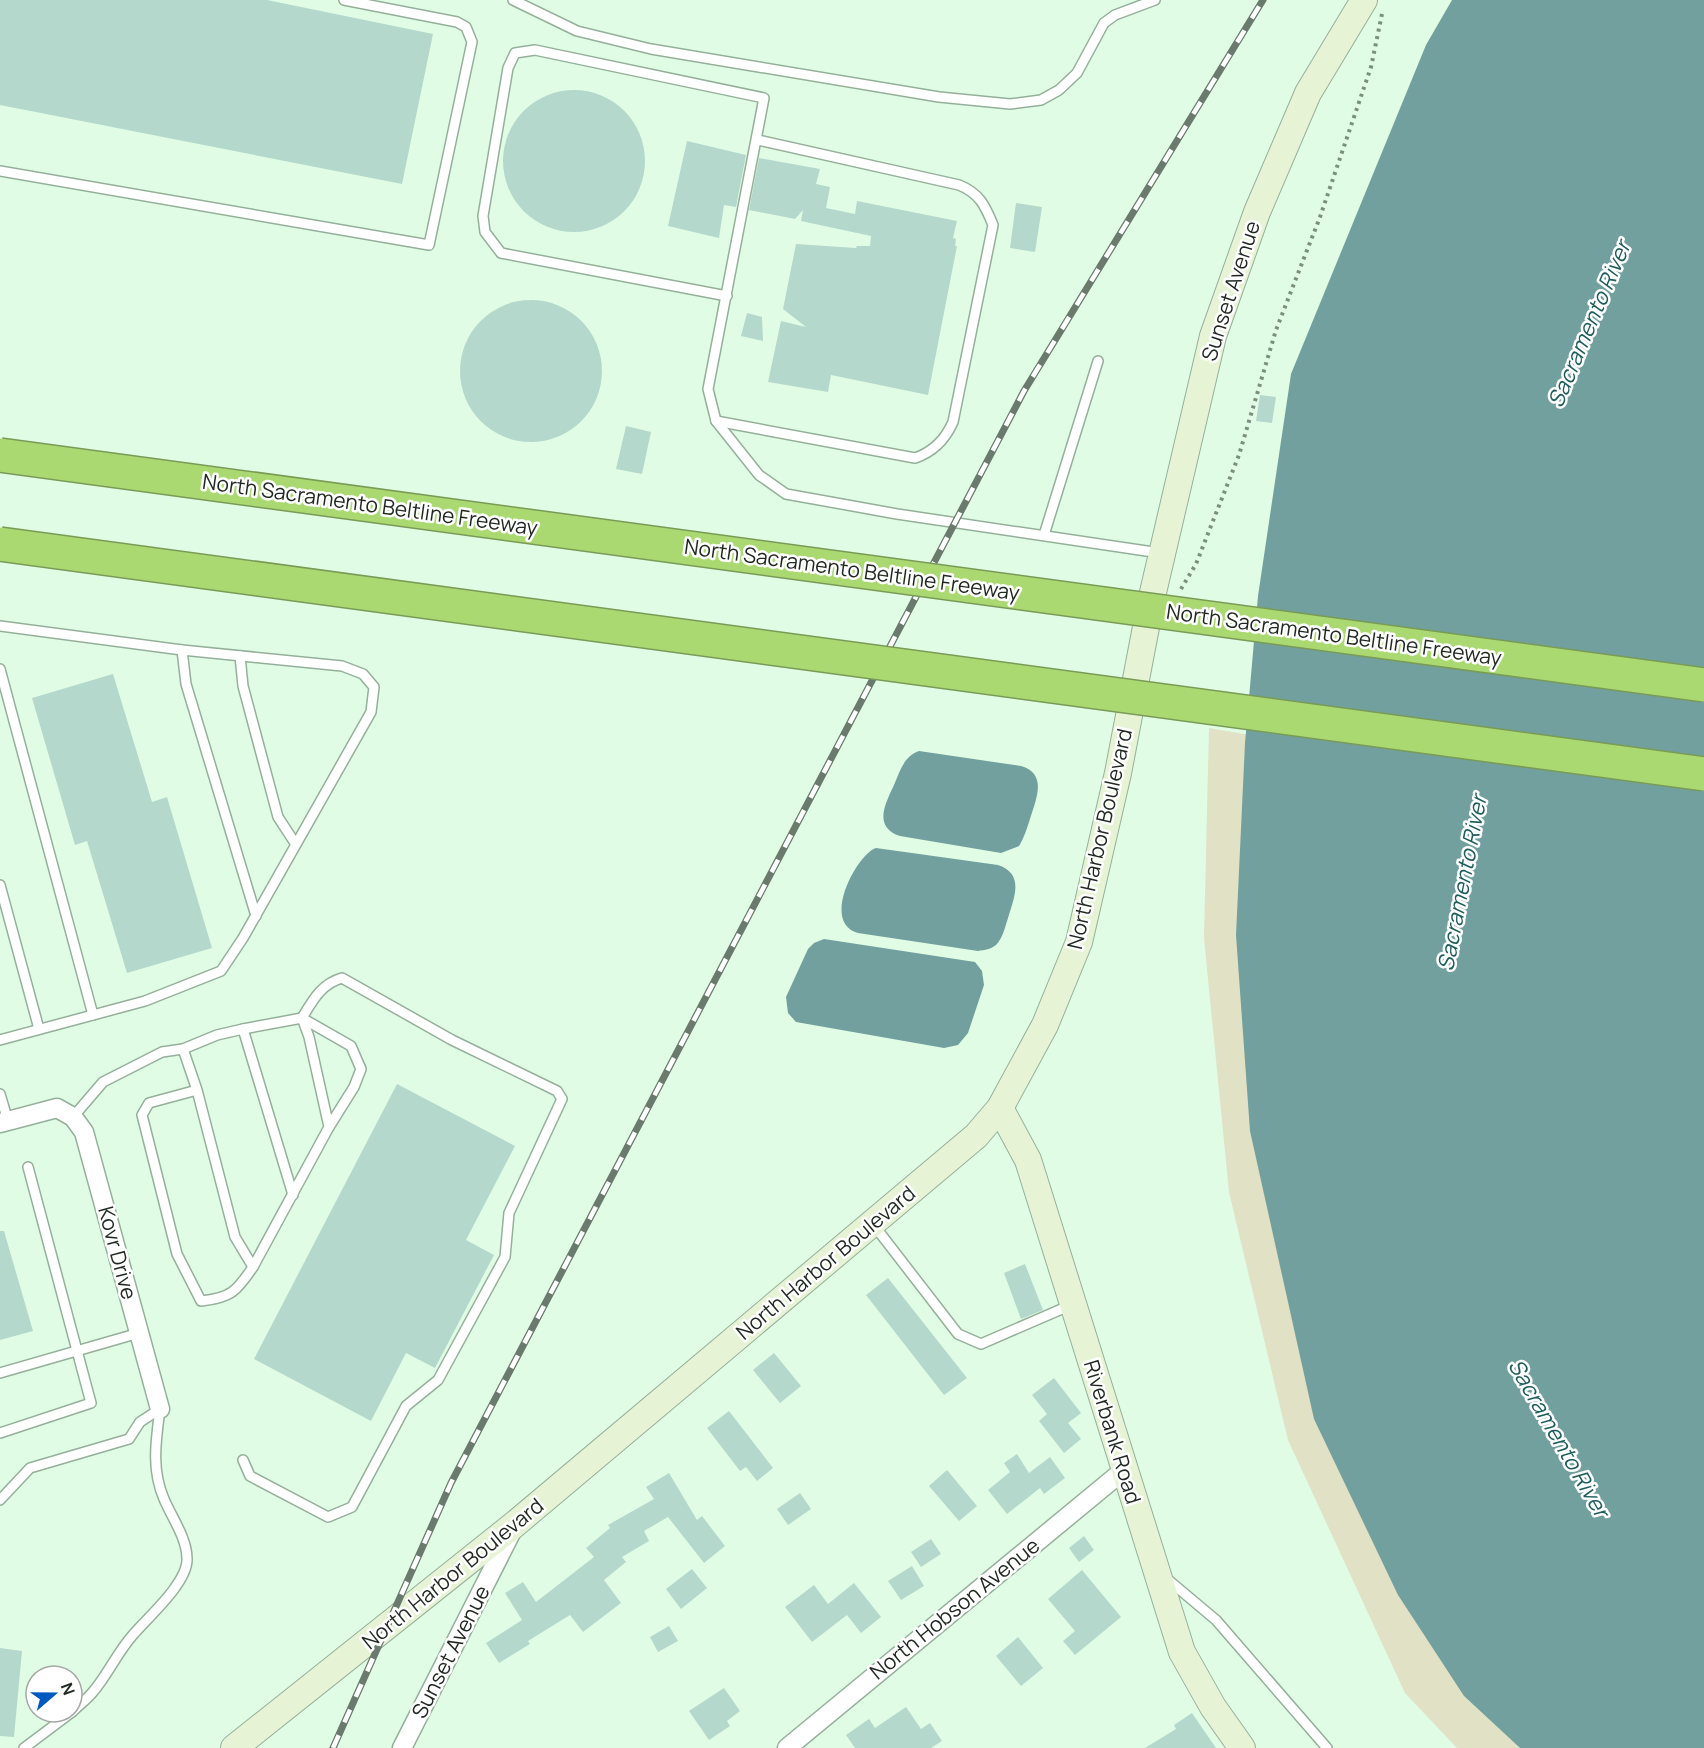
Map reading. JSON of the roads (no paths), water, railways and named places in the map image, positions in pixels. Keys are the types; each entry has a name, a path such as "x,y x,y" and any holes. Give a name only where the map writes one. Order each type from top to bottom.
{"highway":[{"name":"North Sacramento Beltline Freeway","path":"0,455 1704,686"},
{"path":"0,544 1704,774"}],"main road":[{"name":"Sunset Avenue","path":"1151,601 1213,336 1257,212 1308,93 1373,6"},
{"name":"North Harbor Boulevard","path":"234,1748 515,1524 976,1136 1000,1108 1045,1025 1079,942 1118,773 1151,601"},
{"name":"Riverbank Road","path":"1000,1108 1028,1160 1182,1652 1213,1707 1242,1748"}],"street":[{"path":"4,1122 57,1108 74,1117"},
{"name":"Kovr Drive","path":"74,1117 84,1132 160,1408"},
{"name":"North Hobson Avenue","path":"787,1748 1124,1470"},
{"name":"Sunset Avenue","path":"402,1748 515,1524"}],"lane":[{"path":"0,171 429,245 472,42 466,27 457,22 344,0"},
{"path":"513,0 577,31 651,50 939,97 1010,104 1041,100 1059,90 1077,73 1104,23 1115,15 1155,0"},
{"path":"727,296 501,253 484,232 483,216 508,68 515,53 535,50 764,98 758,140 727,296 708,389 716,421 759,475 786,494 897,514 1162,553"},
{"path":"716,421 915,458 928,454 946,436 953,422 993,225 985,204 974,191 958,185 758,140"},
{"path":"1044,535 1098,361"},
{"path":"0,626 240,657 342,666 363,674 374,687 371,712 295,843 256,916 221,971 145,1000 0,1040"},
{"path":"182,650 186,684 256,916"},
{"path":"240,657 243,686 278,817 295,843"},
{"path":"0,669 93,1015"},
{"path":"0,885 39,1029"},
{"path":"243,1460 250,1476 328,1517 352,1507 406,1406 438,1380 505,1257 509,1213 562,1099 557,1091 453,1040 342,978 328,982 302,1018"},
{"path":"302,1018 309,1038 329,1127"},
{"path":"74,1117 103,1082 162,1052 183,1049 218,1035 302,1018 351,1046 361,1069 354,1088 329,1127 253,1267 238,1290 221,1299 201,1301 177,1254 142,1114 149,1103 197,1090"},
{"path":"243,1029 293,1195"},
{"path":"183,1049 197,1090 235,1237 253,1267"},
{"path":"0,1094 4,1122"},
{"path":"0,1433 91,1402 28,1167"},
{"path":"872,1224 958,1334 974,1342 981,1344 1073,1304"},
{"path":"0,1373 139,1333"},
{"path":"0,1500 30,1468 129,1439 140,1422 160,1408"},
{"path":"84,1701 93,1693 131,1637 162,1607 184,1572 188,1559 180,1531 164,1499 156,1474 155,1453 160,1408"},
{"path":"1155,1569 1216,1620 1327,1748"},
{"path":"24,1748 56,1724"}],"water":[{"name":"Sacramento River","path":"1452,0 1704,0 1704,1748 1520,1748 1464,1696 1398,1595 1314,1419 1250,1131 1236,935 1245,743 1258,596 1291,374 1426,45"},
{"path":"919,751 1021,766 1035,775 1037,796 1019,846 1001,853 900,836 886,827 884,814 887,800 903,765 910,756"},
{"path":"876,848 998,865 1006,869 1015,880 1015,895 1005,929 996,945 978,951 858,933 847,927 842,916 842,903 846,889 860,862"},
{"path":"824,939 975,962 982,971 984,985 968,1033 958,1045 944,1048 796,1022 788,1013 786,997 808,949 814,943"}],"railway":[{"path":"333,1748 451,1483 1024,391 1263,0"}]}
